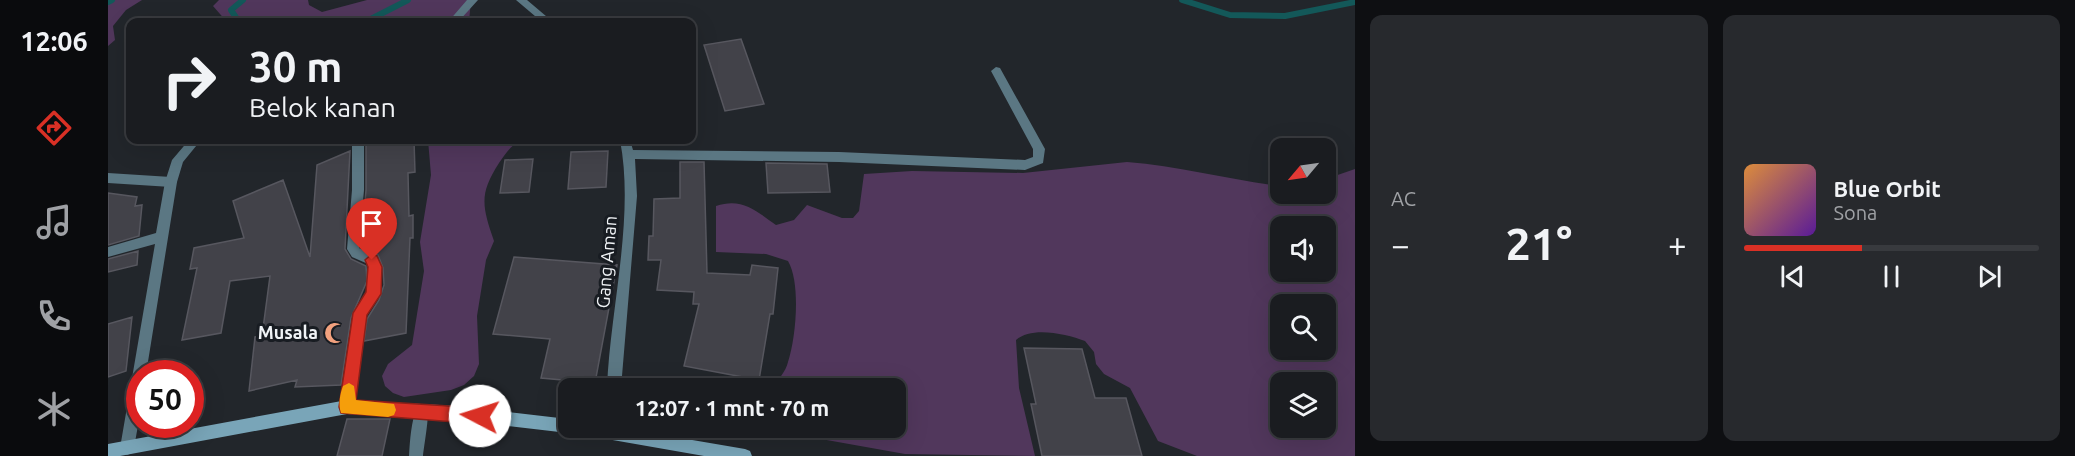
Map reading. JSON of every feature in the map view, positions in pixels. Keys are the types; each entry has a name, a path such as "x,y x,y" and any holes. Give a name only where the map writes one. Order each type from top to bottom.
{"main road":[{"path":"108,451 347,407 458,413 558,425"},
{"path":"655,438 745,456"}],"street":[{"path":"457,18 473,0"},
{"path":"521,0 543,18"},
{"path":"629,154 839,157 1025,165 1039,160 1039,149 996,70"},
{"path":"127,448 171,182 178,160 192,144"},
{"path":"347,407 359,318 362,308 374,294 375,267 372,260 356,253 353,249 358,144"},
{"name":"Gang Aman","path":"615,378 631,196 629,154 626,144"},
{"path":"108,178 171,182"},
{"path":"108,252 162,237"},
{"path":"416,456 422,412"}],"shaded area":[{"path":"108,0 142,0 126,10 113,26 115,40 108,46"},
{"path":"219,0 308,0 309,5 322,12 367,0 471,0 469,18 224,18 213,6"},
{"path":"428,144 516,144 502,159 485,192 485,209 494,241 486,260 477,316 479,364 474,376 464,385 451,390 404,397 393,393 385,386 382,376 388,364 412,345 424,271 420,242 431,175"},
{"path":"1127,162 1270,184 1270,204 1336,204 1336,176 1355,169 1355,456 1197,456 1158,441 1130,388 1104,374 1096,364 1094,352 1085,341 1040,332 1031,333 1016,340 1019,388 1035,456 905,454 815,438 906,438 906,378 779,378 787,365 791,352 795,325 796,296 792,271 788,261 766,254 716,252 716,206 741,204 755,210 776,225 794,220 807,205 842,218 853,218 859,211 864,174 912,171 1023,173"}],"building":[{"path":"741,39 764,104 725,111 704,45"},
{"path":"366,144 414,144 415,172 408,173 409,216 413,215 413,238 410,238 406,333 364,341 367,319 379,300 384,285 383,268 378,255 361,247 366,190"},
{"path":"350,151 345,249 351,259 366,266 367,281 351,318 341,385 295,387 297,380 249,391 255,337 262,336 270,276 230,281 221,333 182,340 197,268 190,269 194,248 244,238 233,201 283,180 310,257 317,165"},
{"path":"608,151 606,187 568,189 571,152"},
{"path":"533,159 529,192 500,193 505,160"},
{"path":"680,162 704,162 707,273 750,275 752,265 778,268 773,314 770,314 759,378 684,366 699,304 693,304 694,292 657,290 661,260 648,260 649,236 653,236 654,199 680,198"},
{"path":"766,163 827,164 830,192 768,193"},
{"path":"108,193 137,197 135,206 142,205 139,236 108,245"},
{"path":"138,251 137,265 108,272 108,259"},
{"path":"514,257 617,265 596,378 541,378 550,339 493,334"},
{"path":"132,317 126,371 108,377 108,324"},
{"path":"1024,348 1082,349 1095,398 1126,398 1142,456 1042,456 1031,404 1036,404"},
{"path":"347,419 390,419 382,456 337,456"}],"waterway":[{"path":"108,2 112,0"},
{"path":"236,18 231,10 243,0"},
{"path":"373,18 408,0"},
{"path":"1182,0 1230,15 1285,16 1355,2"}],"slow traffic":[{"path":"349,391 347,407 388,410"}],"place":[{"name":"Musala","path":"335,333"}],"route":[{"path":"372,260 375,267 374,294 360,313 347,407 480,416"}]}
